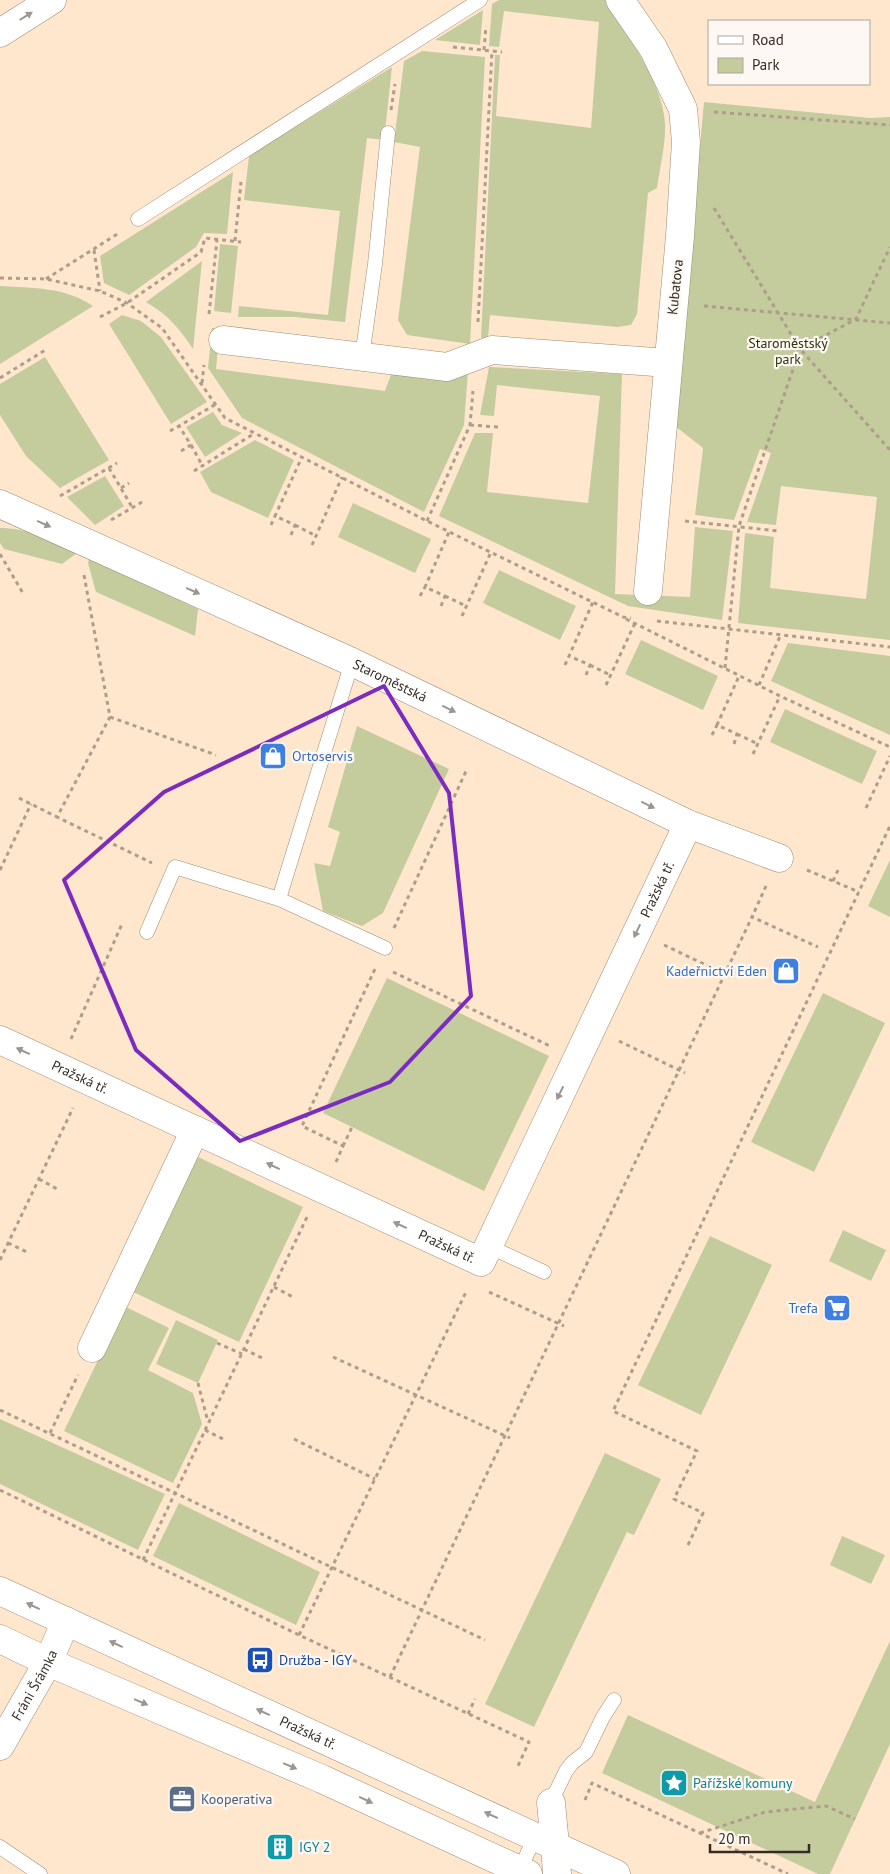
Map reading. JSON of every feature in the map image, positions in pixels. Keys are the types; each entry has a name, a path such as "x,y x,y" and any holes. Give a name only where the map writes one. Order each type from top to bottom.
{"street":[{"path":"0,33 52,0"},
{"name":"Kubatova","path":"620,0 654,48 683,109 686,142 684,187 648,591"},
{"path":"224,340 447,367 492,350 668,364"},
{"name":"Staroměstská","path":"0,504 352,662 688,824 779,858"},
{"name":"Pražská tř.","path":"0,1040 480,1264 688,824"},
{"path":"92,1348 195,1130"},
{"name":"Pražská tř.","path":"0,1591 557,1856 616,1874"},
{"name":"Fráni Šrámka","path":"0,1746 48,1662 66,1621"},
{"path":"0,1639 48,1662 322,1779 524,1872"},
{"path":"551,1803 557,1856"}],"lane":[{"path":"138,220 480,0"},
{"path":"362,357 375,264 388,133"},
{"path":"279,899 352,662"},
{"path":"147,932 175,867 279,899 385,948"},
{"path":"480,1264 544,1272"},
{"path":"551,1803 566,1771 572,1762 586,1752 603,1717 614,1700"},
{"path":"0,1847 40,1874"},
{"path":"524,1872 557,1856"}],"path":[{"path":"412,44 502,52"},
{"path":"388,133 400,51"},
{"path":"427,522 470,425 476,356 492,51"},
{"path":"683,109 890,125"},
{"path":"235,241 244,153"},
{"path":"684,187 701,189 800,349 890,450"},
{"path":"46,279 94,250 138,220"},
{"path":"100,317 127,302 201,252 205,238 240,242"},
{"path":"725,668 727,628 739,526 800,349 856,319 890,247"},
{"path":"94,250 100,291"},
{"path":"0,278 46,279 100,291 127,302 162,328 225,418 427,522 593,602 780,696 890,747"},
{"path":"673,303 890,323"},
{"path":"0,378 47,348"},
{"path":"170,432 216,404"},
{"path":"470,425 498,427"},
{"path":"179,426 202,465"},
{"path":"194,470 255,432"},
{"path":"181,451 191,445"},
{"path":"270,525 302,457"},
{"path":"60,496 117,463"},
{"path":"109,468 132,507"},
{"path":"312,545 342,477"},
{"path":"121,488 129,483"},
{"path":"110,520 142,502"},
{"path":"275,516 316,536"},
{"path":"654,518 778,531"},
{"path":"291,535 295,526"},
{"path":"420,596 449,532"},
{"path":"462,616 491,552"},
{"path":"0,554 24,595"},
{"path":"56,817 110,718 90,596 83,569"},
{"path":"425,587 466,606"},
{"path":"441,606 445,596"},
{"path":"565,665 593,602"},
{"path":"623,617 642,619"},
{"path":"652,620 890,646"},
{"path":"606,685 635,623"},
{"path":"759,685 781,634"},
{"path":"569,656 610,674"},
{"path":"586,675 590,665"},
{"path":"712,735 739,676"},
{"path":"754,754 780,696"},
{"path":"110,718 216,755"},
{"path":"717,725 758,744"},
{"path":"734,744 737,734"},
{"path":"866,808 890,756"},
{"path":"19,798 173,873"},
{"path":"0,870 31,804"},
{"path":"688,1545 703,1513 674,1499 697,1451 613,1411 890,826"},
{"path":"390,1677 779,858"},
{"path":"146,871 150,862"},
{"path":"833,881 839,868"},
{"path":"838,883 859,892"},
{"path":"58,1067 126,917"},
{"path":"752,917 818,946"},
{"path":"637,932 731,977"},
{"path":"386,968 577,1059"},
{"path":"591,1028 685,1073"},
{"path":"0,1260 86,1080"},
{"path":"306,1118 302,1126 343,1146"},
{"path":"143,1560 352,1127"},
{"path":"39,1179 59,1190"},
{"path":"8,1243 29,1253"},
{"path":"299,1635 480,1264 564,1326"},
{"path":"274,1287 293,1296"},
{"path":"217,1343 242,1354"},
{"path":"50,1433 92,1348"},
{"path":"244,1349 264,1359"},
{"path":"333,1357 510,1438"},
{"path":"198,1383 209,1423"},
{"path":"0,1410 485,1640"},
{"path":"206,1430 225,1440"},
{"path":"294,1439 375,1479"},
{"path":"0,1490 299,1635 528,1742 517,1768"},
{"path":"468,1714 475,1699"},
{"path":"585,1800 592,1783 788,1874"},
{"path":"700,1833 765,1812 826,1806 855,1819"}],"highlighted area":[{"path":"384,686 449,793 471,996 390,1082 240,1141 136,1050 64,880 164,792"}],"green space":[{"path":"499,0 605,0 633,43 657,91 665,123 664,147 657,188 648,193 637,314 631,325 617,327 490,315 488,338 481,338 495,55 500,55 496,116 591,128 599,22 504,11 499,47 489,46 492,4"},
{"path":"483,10 480,45 435,40"},
{"path":"422,51 485,57 470,344 407,335 398,320 420,147 394,142 404,61"},
{"path":"392,67 384,140 367,138 345,322 295,317 238,317 239,306 328,315 340,211 244,200 249,156"},
{"name":"Staroměstský park","path":"704,102 870,118 890,117 890,640 738,623 745,533 774,537 770,588 866,599 877,497 781,486 776,525 747,522 771,453 760,449 734,520 695,515 703,448 675,426"},
{"path":"233,172 227,234 204,233 196,247 129,295 104,283 100,256"},
{"path":"220,244 238,246 231,313 214,311"},
{"path":"202,261 193,349 172,322 146,302"},
{"path":"0,286 36,288 60,292 72,295 93,306 0,364"},
{"path":"122,315 141,321 161,337 207,402 171,424 109,324"},
{"path":"212,328 220,328 216,369 385,391 393,369 468,371 464,425 424,512 242,418 208,368"},
{"path":"45,357 109,460 60,488 26,456 0,415 0,384"},
{"path":"489,367 622,374 615,594 690,597 695,527 733,531 722,620 628,606 439,516 475,433 493,433 487,492 588,503 600,396 497,385 494,416 480,415"},
{"path":"213,412 222,425 242,433 205,457 186,427"},
{"path":"255,440 294,460 268,518 211,492 200,472"},
{"path":"105,476 124,506 95,525 67,497"},
{"path":"353,503 431,539 415,573 338,537"},
{"path":"0,528 10,528 30,533 77,553 62,564 4,549 0,543"},
{"path":"89,558 198,609 195,636 96,592 88,563"},
{"path":"499,570 576,606 560,640 483,603"},
{"path":"641,640 718,676 703,710 625,674"},
{"path":"788,643 890,656 890,735 771,681"},
{"path":"785,709 877,751 862,784 770,742"},
{"path":"357,726 449,769 383,913 362,926 323,911 314,863 330,866 340,832 328,827"},
{"path":"890,860 890,917 868,906"},
{"path":"387,978 549,1056 484,1191 323,1113"},
{"path":"823,993 885,1023 814,1172 751,1142"},
{"path":"196,1156 303,1207 239,1342 131,1291"},
{"path":"843,1230 886,1250 871,1281 829,1261"},
{"path":"710,1236 772,1265 701,1415 638,1385"},
{"path":"124,1306 169,1328 148,1370 193,1393 202,1424 173,1483 64,1431"},
{"path":"176,1320 218,1340 198,1383 156,1364"},
{"path":"0,1419 165,1494 138,1550 0,1484"},
{"path":"605,1453 661,1479 634,1535 627,1532 534,1727 485,1704"},
{"path":"179,1503 320,1572 296,1625 153,1556"},
{"path":"842,1536 885,1555 871,1584 830,1565"},
{"path":"890,1641 890,1744 830,1874 818,1874 602,1773 628,1715 815,1802"}],"place":[{"name":"Ortoservis","path":"273,756"},
{"name":"Kadeřnictví Eden","path":"786,971"},
{"name":"Trefa","path":"837,1308"},
{"name":"Družba - IGY","path":"260,1660"},
{"name":"Pařížské komuny","path":"674,1783"},
{"name":"Kooperativa","path":"182,1799"},
{"name":"IGY 2","path":"280,1847"}]}
